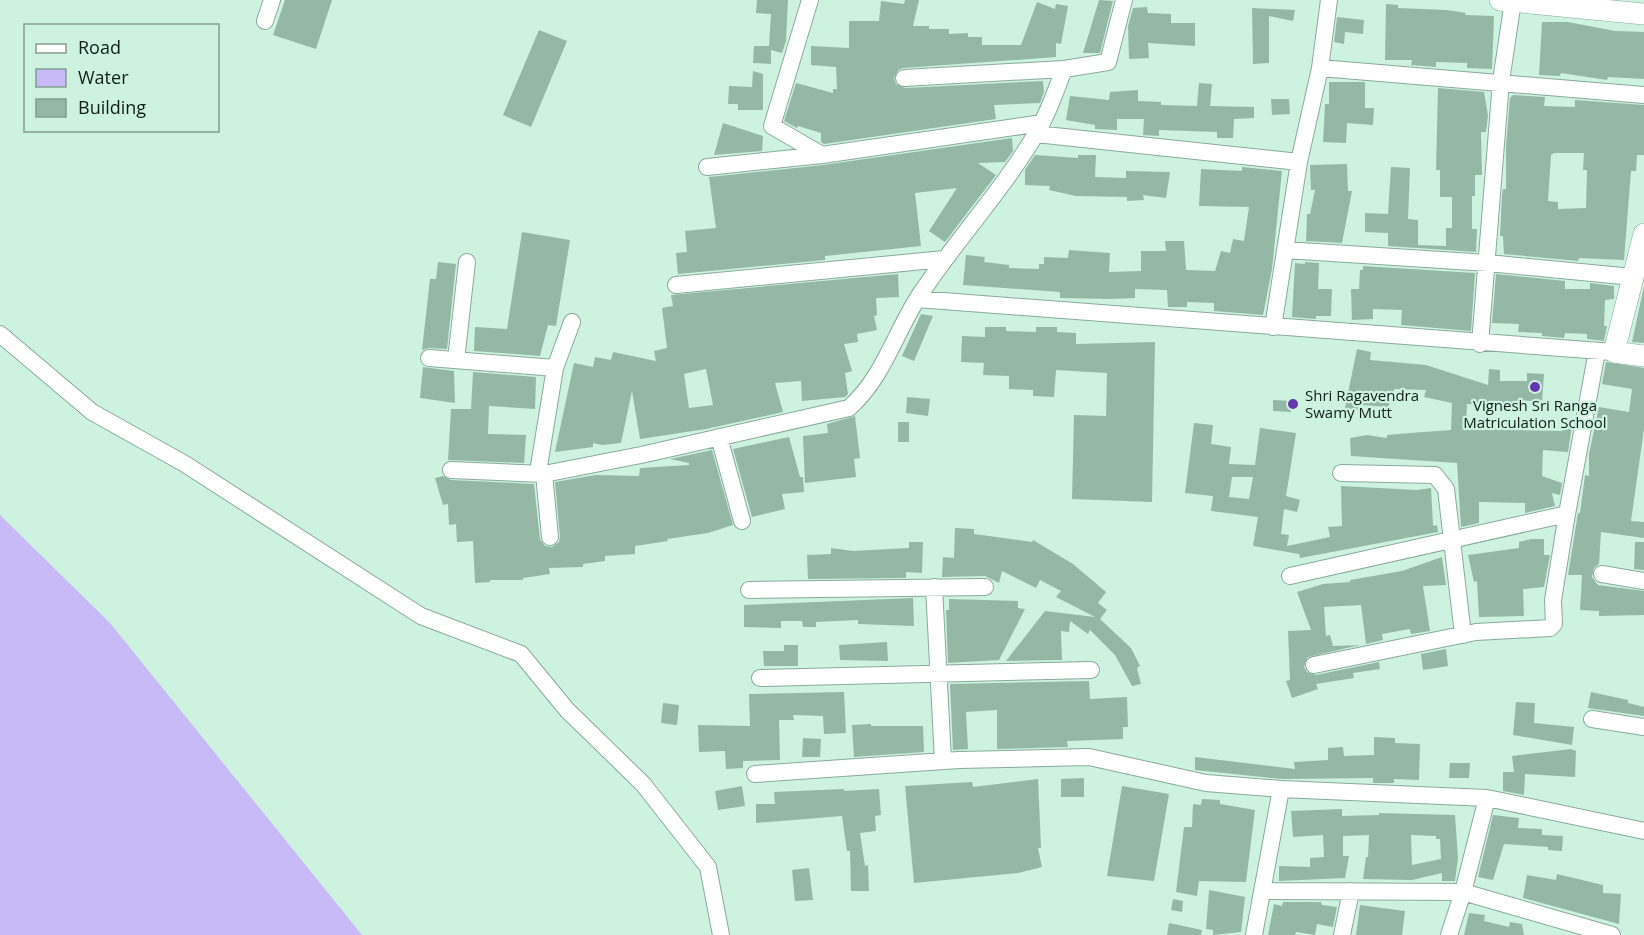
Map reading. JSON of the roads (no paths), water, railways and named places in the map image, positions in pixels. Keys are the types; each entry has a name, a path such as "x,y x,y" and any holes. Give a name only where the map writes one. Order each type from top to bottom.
{"main road":[{"path":"1506,1 1644,14"},
{"path":"1644,234 1633,277 1606,352 1644,356"}],"street":[{"path":"265,21 272,0"},
{"path":"810,0 772,126 822,155"},
{"path":"904,78 1065,69 1108,62 1124,0"},
{"path":"1273,327 1299,162 1320,68 1329,0"},
{"path":"1480,344 1488,263 1506,1"},
{"path":"1320,68 1501,81 1644,95"},
{"path":"451,470 541,473 849,408 865,394 917,299 945,259 966,235 1039,128 1065,69"},
{"path":"707,167 1039,128 1299,162"},
{"path":"1284,250 1488,263 1633,277"},
{"path":"676,285 945,259"},
{"path":"456,360 467,262"},
{"path":"917,299 1606,352 1567,514 1553,600 1554,624 1538,630 1463,635 1314,665"},
{"path":"550,537 541,473 555,368 572,322"},
{"path":"0,334 92,412 186,464 421,616 521,654 567,711 643,784 708,867 721,935"},
{"path":"429,358 555,368"},
{"path":"719,437 742,521"},
{"path":"1341,473 1435,475 1440,478 1446,489 1463,635"},
{"path":"1290,576 1567,514"},
{"path":"1602,574 1644,581"},
{"path":"934,587 943,761"},
{"path":"749,590 985,587"},
{"path":"760,678 1090,670"},
{"path":"1592,719 1644,727"},
{"path":"755,774 943,761 1089,758 1206,783 1281,789 1487,798 1644,831"},
{"path":"1254,935 1281,789"},
{"path":"1449,935 1463,892 1487,798"},
{"path":"1262,891 1463,892 1612,935"},
{"path":"1342,935 1351,891"}],"water":[{"path":"0,515 110,623 362,935 0,935"}],"place":[{"name":"Vignesh Sri Ranga Matriculation School","path":"1535,387"},
{"name":"Shri Ragavendra Swamy Mutt","path":"1293,404"}]}
